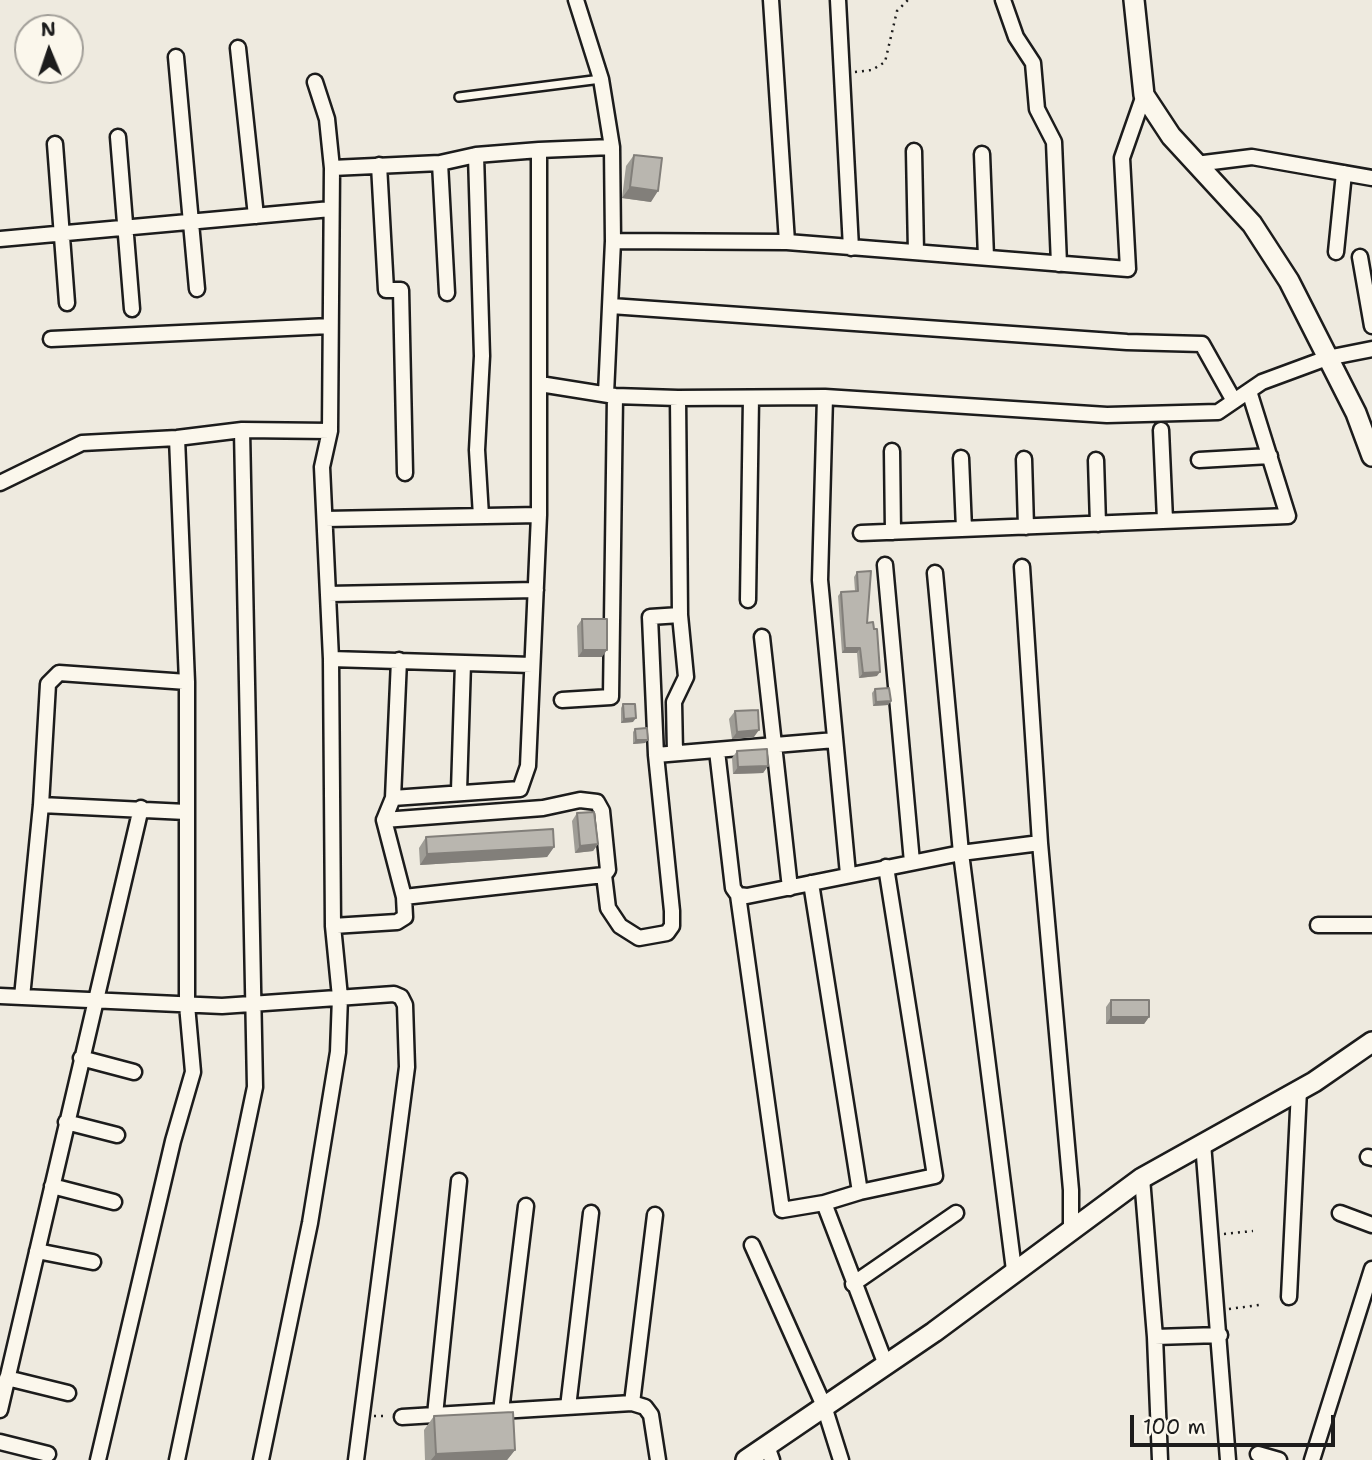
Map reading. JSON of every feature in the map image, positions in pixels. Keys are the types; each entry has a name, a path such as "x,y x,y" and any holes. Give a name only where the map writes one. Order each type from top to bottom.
{"street":[{"path":"562,700 611,697 612,147 601,79 576,0"},
{"path":"771,0 787,242"},
{"path":"838,0 850,248"},
{"path":"1003,0 1016,37 1033,64 1037,109 1054,142 1059,264"},
{"path":"613,241 787,242 1128,269 1122,158 1144,95 1134,0"},
{"path":"239,48 256,216"},
{"path":"176,57 197,289"},
{"path":"261,1460 310,1223 338,1052 340,997 333,926 331,659 322,467 330,431 332,168 327,119 314,82"},
{"path":"1144,95 1171,136 1252,224 1289,281 1356,413 1371,453"},
{"path":"118,137 132,309"},
{"path":"55,144 67,303"},
{"path":"332,168 440,163 475,155 612,147"},
{"path":"393,799 459,791 520,789 528,766 539,515 539,150"},
{"path":"914,151 916,252"},
{"path":"982,154 986,257"},
{"path":"475,155 482,344 477,450 481,516"},
{"path":"1195,163 1252,157 1372,178"},
{"path":"440,163 447,293"},
{"path":"379,165 386,290 401,290 405,473"},
{"path":"1336,252 1344,173"},
{"path":"0,239 331,209"},
{"path":"1360,257 1372,326"},
{"path":"611,306 1127,342 1202,344 1234,401"},
{"path":"51,339 330,326"},
{"path":"540,384 611,395 678,398 825,397 1107,415 1217,412 1262,382 1327,359 1372,349"},
{"path":"861,533 1288,516 1249,391"},
{"path":"825,397 820,580 848,874"},
{"path":"676,753 674,702 686,677 680,615 678,398"},
{"path":"748,600 751,398"},
{"path":"0,483 82,443 177,438 242,430 330,431"},
{"path":"177,1460 255,1087 242,430"},
{"path":"1161,430 1165,520"},
{"path":"98,1460 173,1141 193,1072 187,1004 187,682 177,438"},
{"path":"892,451 893,532"},
{"path":"1199,460 1270,456"},
{"path":"961,458 964,529"},
{"path":"1024,459 1026,527"},
{"path":"1096,460 1098,524"},
{"path":"325,519 539,515"},
{"path":"885,565 912,862"},
{"path":"1022,567 1040,843 1071,1190 1071,1230"},
{"path":"935,573 961,853 1014,1270"},
{"path":"328,594 536,590"},
{"path":"604,875 608,908 620,926 639,938 667,933 672,926 672,911 656,755 650,617 680,615"},
{"path":"762,637 790,888"},
{"path":"331,659 532,665"},
{"path":"333,926 397,922 405,917 404,897 384,820 393,799 399,660"},
{"path":"459,791 463,663"},
{"path":"22,997 41,805 48,684 59,673 187,682"},
{"path":"656,755 835,740"},
{"path":"718,751 733,888 738,895 782,1210 824,1203 860,1192 935,1176 886,867"},
{"path":"384,820 543,808 580,800 597,802 602,811 608,870 604,875 404,897"},
{"path":"41,805 186,812"},
{"path":"0,1410 141,808"},
{"path":"738,895 790,888 961,853 1040,843"},
{"path":"811,883 860,1192"},
{"path":"1318,925 1372,925"},
{"path":"0,996 255,1005 394,994 401,997 405,1005 407,1067 364,1416 356,1460"},
{"path":"746,1460 770,1453 824,1406 1142,1178 1299,1090 1372,1042"},
{"path":"81,1058 134,1072"},
{"path":"1289,1297 1299,1090"},
{"path":"66,1122 117,1135"},
{"path":"1202,1143 1220,1335 1228,1460"},
{"path":"1142,1178 1155,1337 1160,1460"},
{"path":"435,1415 458,1181"},
{"path":"52,1186 114,1202"},
{"path":"824,1203 886,1364"},
{"path":"501,1411 526,1206"},
{"path":"568,1407 591,1213"},
{"path":"853,1284 956,1213"},
{"path":"1340,1213 1372,1225"},
{"path":"632,1403 655,1215"},
{"path":"752,1245 824,1406 841,1460"},
{"path":"37,1251 93,1262"},
{"path":"1312,1460 1372,1269"},
{"path":"1155,1337 1220,1335"},
{"path":"7,1378 68,1393"},
{"path":"402,1417 632,1403 645,1407 651,1415 658,1460"},
{"path":"0,1442 48,1454"},
{"path":"1258,1454 1279,1460"}],"lane":[{"path":"459,97 601,79"}],"path":[{"path":"842,72 872,71 885,62 897,11 908,0"},
{"path":"1210,1236 1253,1231"},
{"path":"1218,1311 1259,1305"},
{"path":"364,1416 402,1417"}],"building":[{"path":"634,155 662,158 658,191 630,187"},
{"path":"871,571 867,623 873,622 874,629 877,629 880,672 863,673 860,648 845,648 841,592 858,591 857,572"},
{"path":"582,619 607,619 607,650 583,650"},
{"path":"889,688 891,701 876,702 875,689"},
{"path":"623,704 635,704 636,718 624,719"},
{"path":"758,710 759,730 737,732 735,711"},
{"path":"647,728 648,740 636,740 635,729"},
{"path":"767,749 768,766 738,767 737,751"},
{"path":"594,812 598,844 580,846 577,813"},
{"path":"553,829 554,847 427,854 426,837"},
{"path":"1111,1000 1149,1000 1149,1017 1111,1017"},
{"path":"513,1412 515,1450 436,1454 434,1416"}]}
